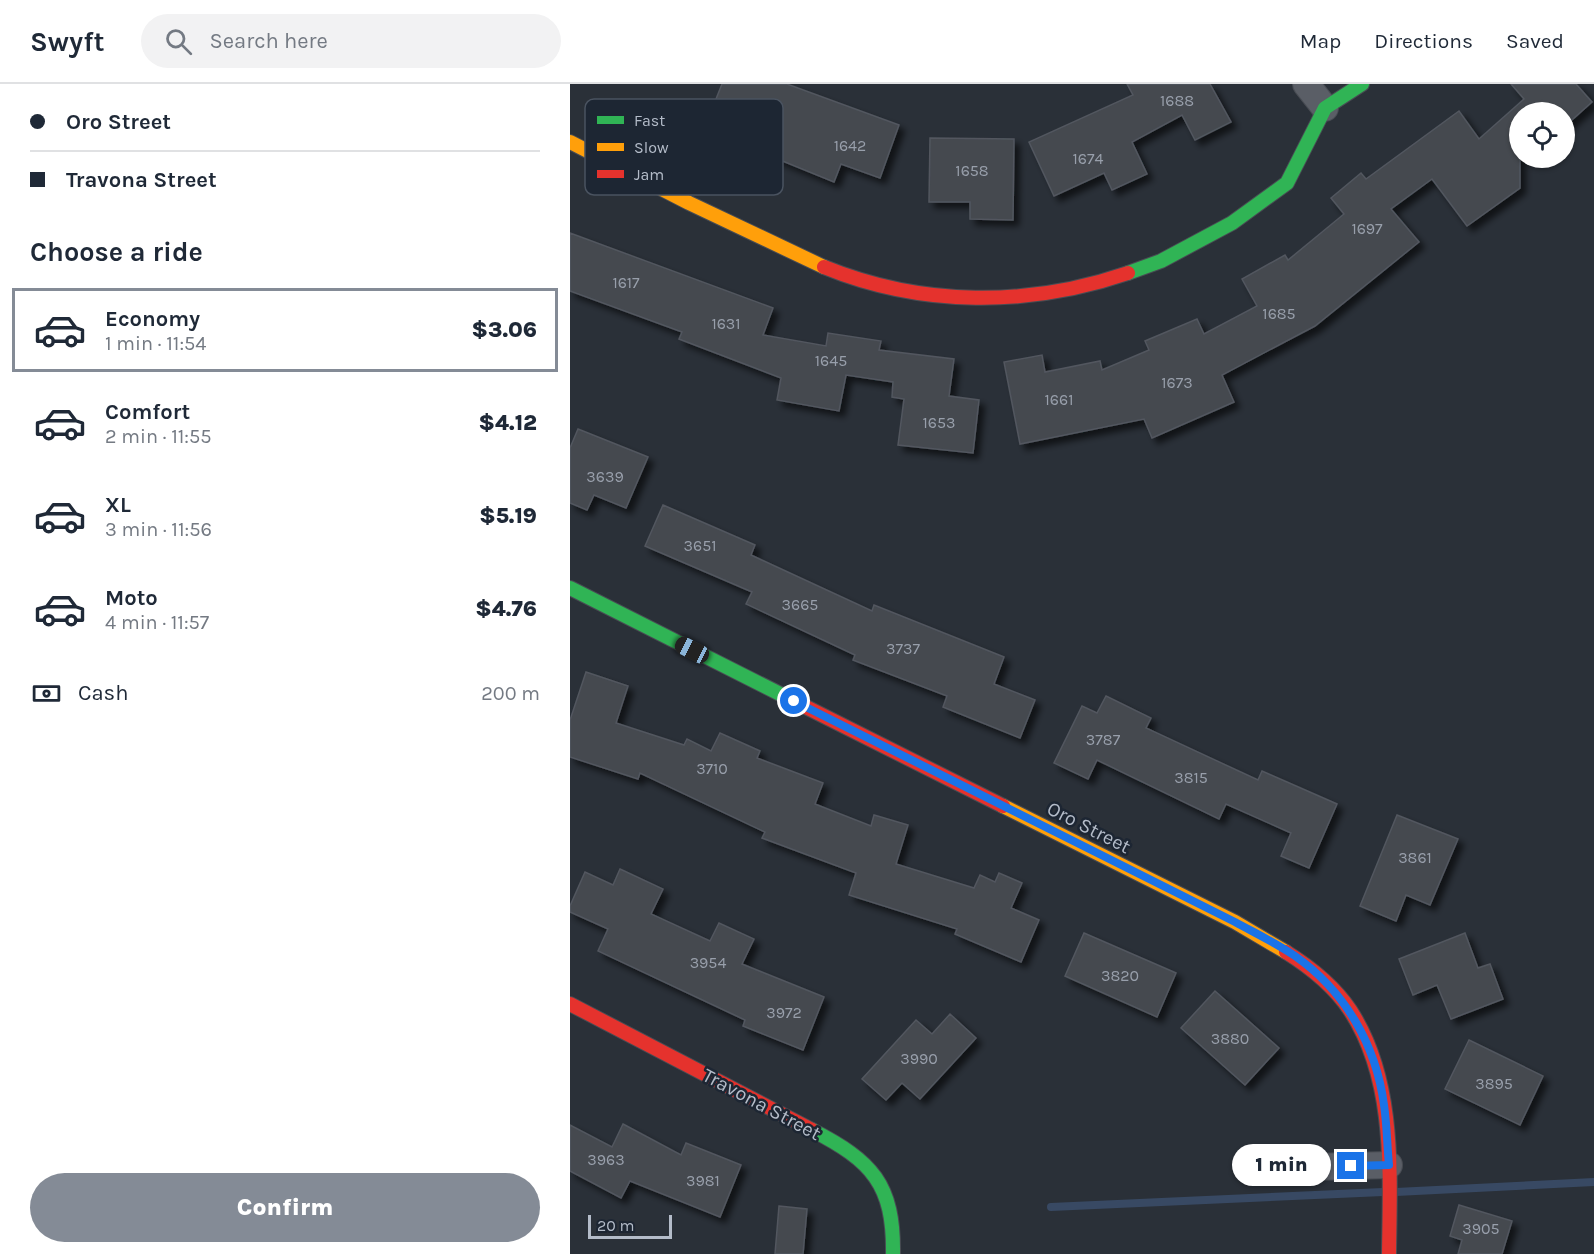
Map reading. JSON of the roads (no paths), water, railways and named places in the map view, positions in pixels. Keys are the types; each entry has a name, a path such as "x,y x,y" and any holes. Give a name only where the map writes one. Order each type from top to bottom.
{"street":[{"path":"1306,84 1325,108"},
{"path":"673,195 811,262 853,279 894,289 934,295 982,298 1026,297 1065,291 1161,261 1232,223 1287,183 1325,108 1362,84"},
{"path":"570,142 585,150"},
{"name":"Oro Street","path":"570,588 1235,922 1295,956 1328,983 1347,1007 1372,1054 1384,1104 1389,1165 1389,1254"},
{"name":"Travona Street","path":"570,1004 844,1147 861,1159 873,1172 890,1205 893,1225 892,1254"},
{"path":"1312,1167 1389,1165"}],"waterway":[{"path":"1396,1192 1594,1182"},
{"path":"1051,1207 1383,1192"}]}
